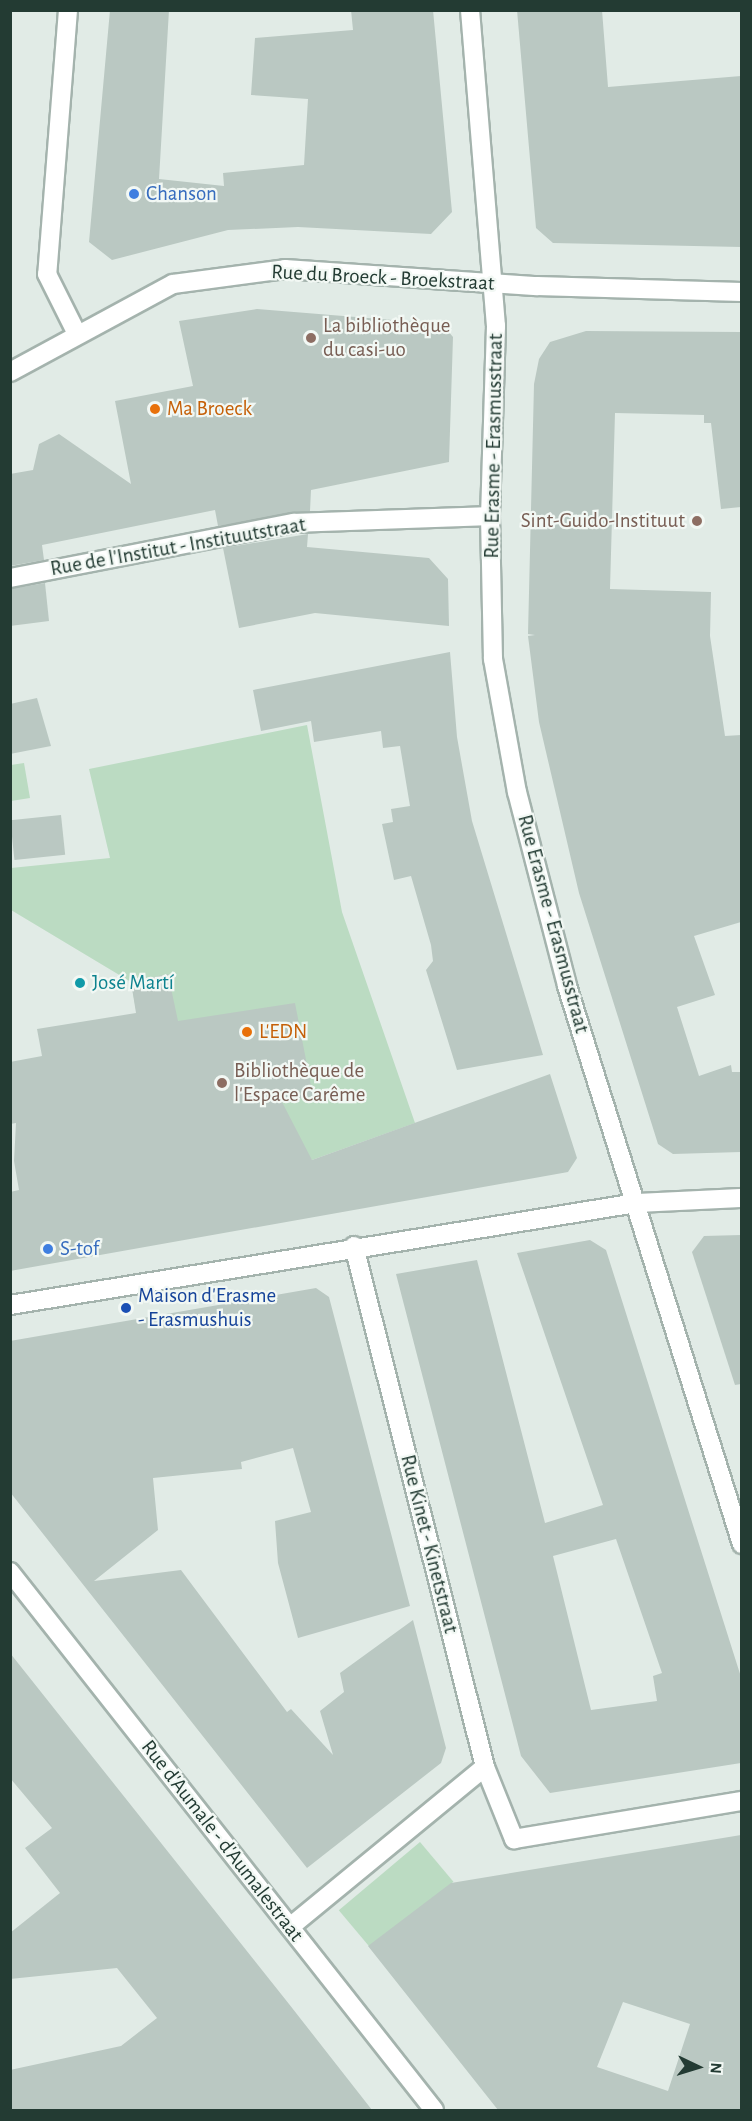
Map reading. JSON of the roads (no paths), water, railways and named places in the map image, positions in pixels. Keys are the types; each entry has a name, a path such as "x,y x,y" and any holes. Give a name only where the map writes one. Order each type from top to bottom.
{"street":[{"path":"68,10 47,274 77,334"},
{"name":"Rue Erasme - Erasmusstraat","path":"470,10 495,283 490,516 493,659 517,792 567,986 741,1544"},
{"name":"Rue du Broeck - Broekstraat","path":"10,372 173,284 285,269 495,283 741,292"},
{"name":"Rue de l'Institut - Instituutstraat","path":"10,578 294,523 490,516"},
{"path":"10,1305 354,1246 636,1203 741,1198"},
{"name":"Rue Kinet - Kinetstraat","path":"354,1246 485,1767 514,1839 741,1801"},
{"name":"Rue d'Aumale - d'Aumalestraat","path":"10,1572 434,2110"},
{"path":"290,1927 485,1767"}],"place":[{"name":"Chanson","path":"134,194"},
{"name":"La bibliothèque du casi-uo","path":"311,338"},
{"name":"Ma Broeck","path":"155,409"},
{"name":"Sint-Guido-Instituut","path":"697,521"},
{"name":"José Martí","path":"80,983"},
{"name":"L'EDN","path":"247,1032"},
{"name":"Bibliothèque de l'Espace Carême","path":"222,1083"},
{"name":"S-tof","path":"48,1249"},
{"name":"Maison d'Erasme - Erasmushuis","path":"126,1308"}]}
